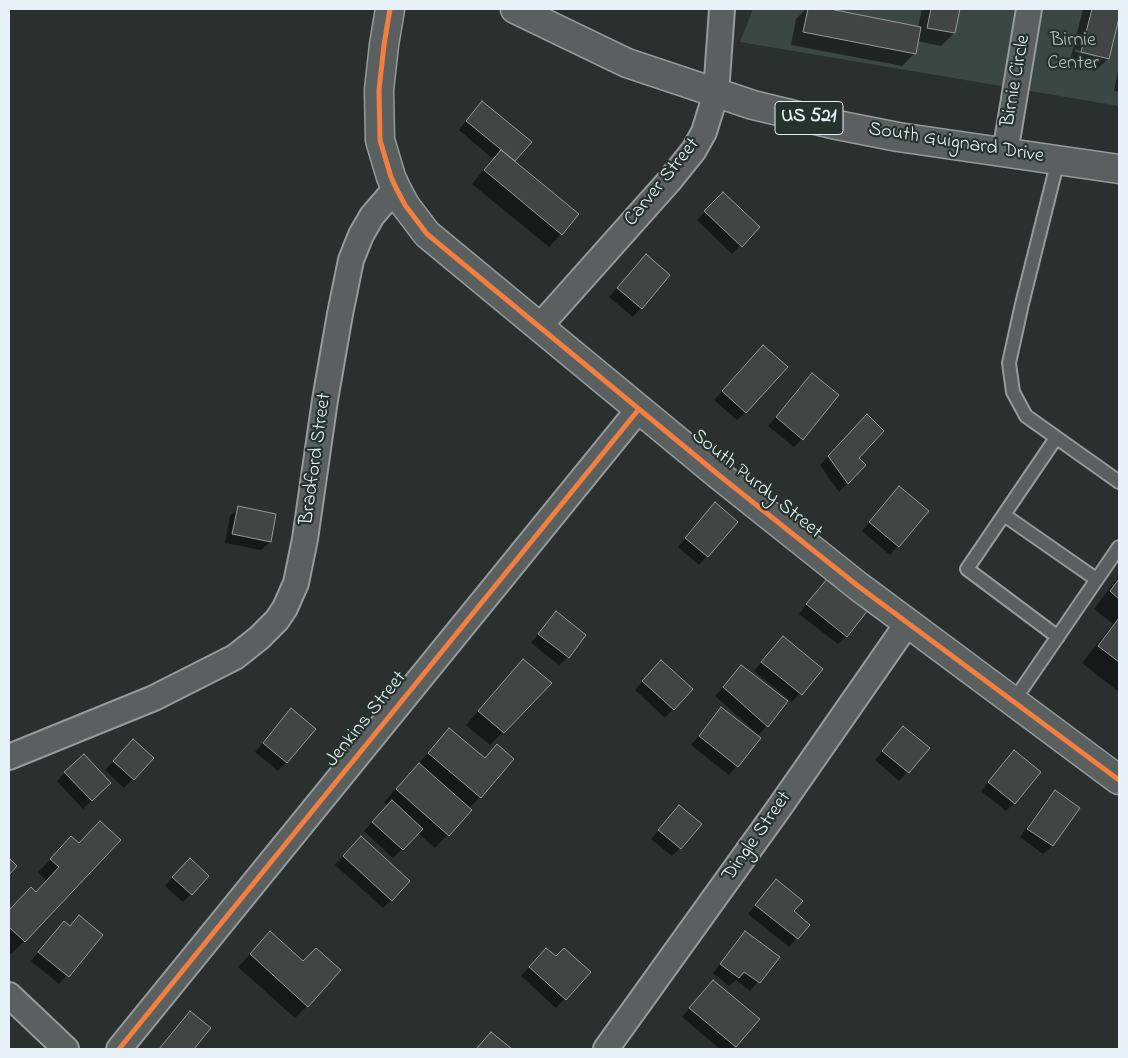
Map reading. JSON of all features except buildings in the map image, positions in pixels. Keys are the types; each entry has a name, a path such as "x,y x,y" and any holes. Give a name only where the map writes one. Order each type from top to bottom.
{"main road":[{"path":"390,9 384,45 379,122 380,140 396,188"},
{"name":"South Guignard Drive","path":"515,9 627,63 753,105 832,124 898,137 1119,170"},
{"name":"South Purdy Street","path":"396,188 405,205 427,234 720,476 858,586 1119,780"}],"street":[{"name":"Carver Street","path":"539,327 670,180 694,150 704,132 716,93 722,9"},
{"name":"Birnie Circle","path":"1005,153 1029,9"},
{"name":"Bradford Street","path":"9,757 154,698 235,658 259,638 285,608 296,583 306,539 325,400 351,260 361,235 372,216 396,188"},
{"name":"Jenkins Street","path":"119,1049 639,409"},
{"name":"Dingle Street","path":"606,1049 908,624"},
{"path":"9,994 66,1049"}],"lane":[{"path":"1058,160 1009,363 1014,392 1026,416 1119,482"},
{"path":"1056,438 967,570 1058,637"},
{"path":"1004,515 1096,579"},
{"path":"1013,702 1119,547"}],"green space":[{"name":"Birnie Center","path":"753,9 1119,9 1119,106 740,42"}],"cycle path":[{"path":"390,9 379,90 380,140 396,188 405,205 427,234 720,476 858,586 1119,780"},
{"path":"119,1049 639,409"}]}
